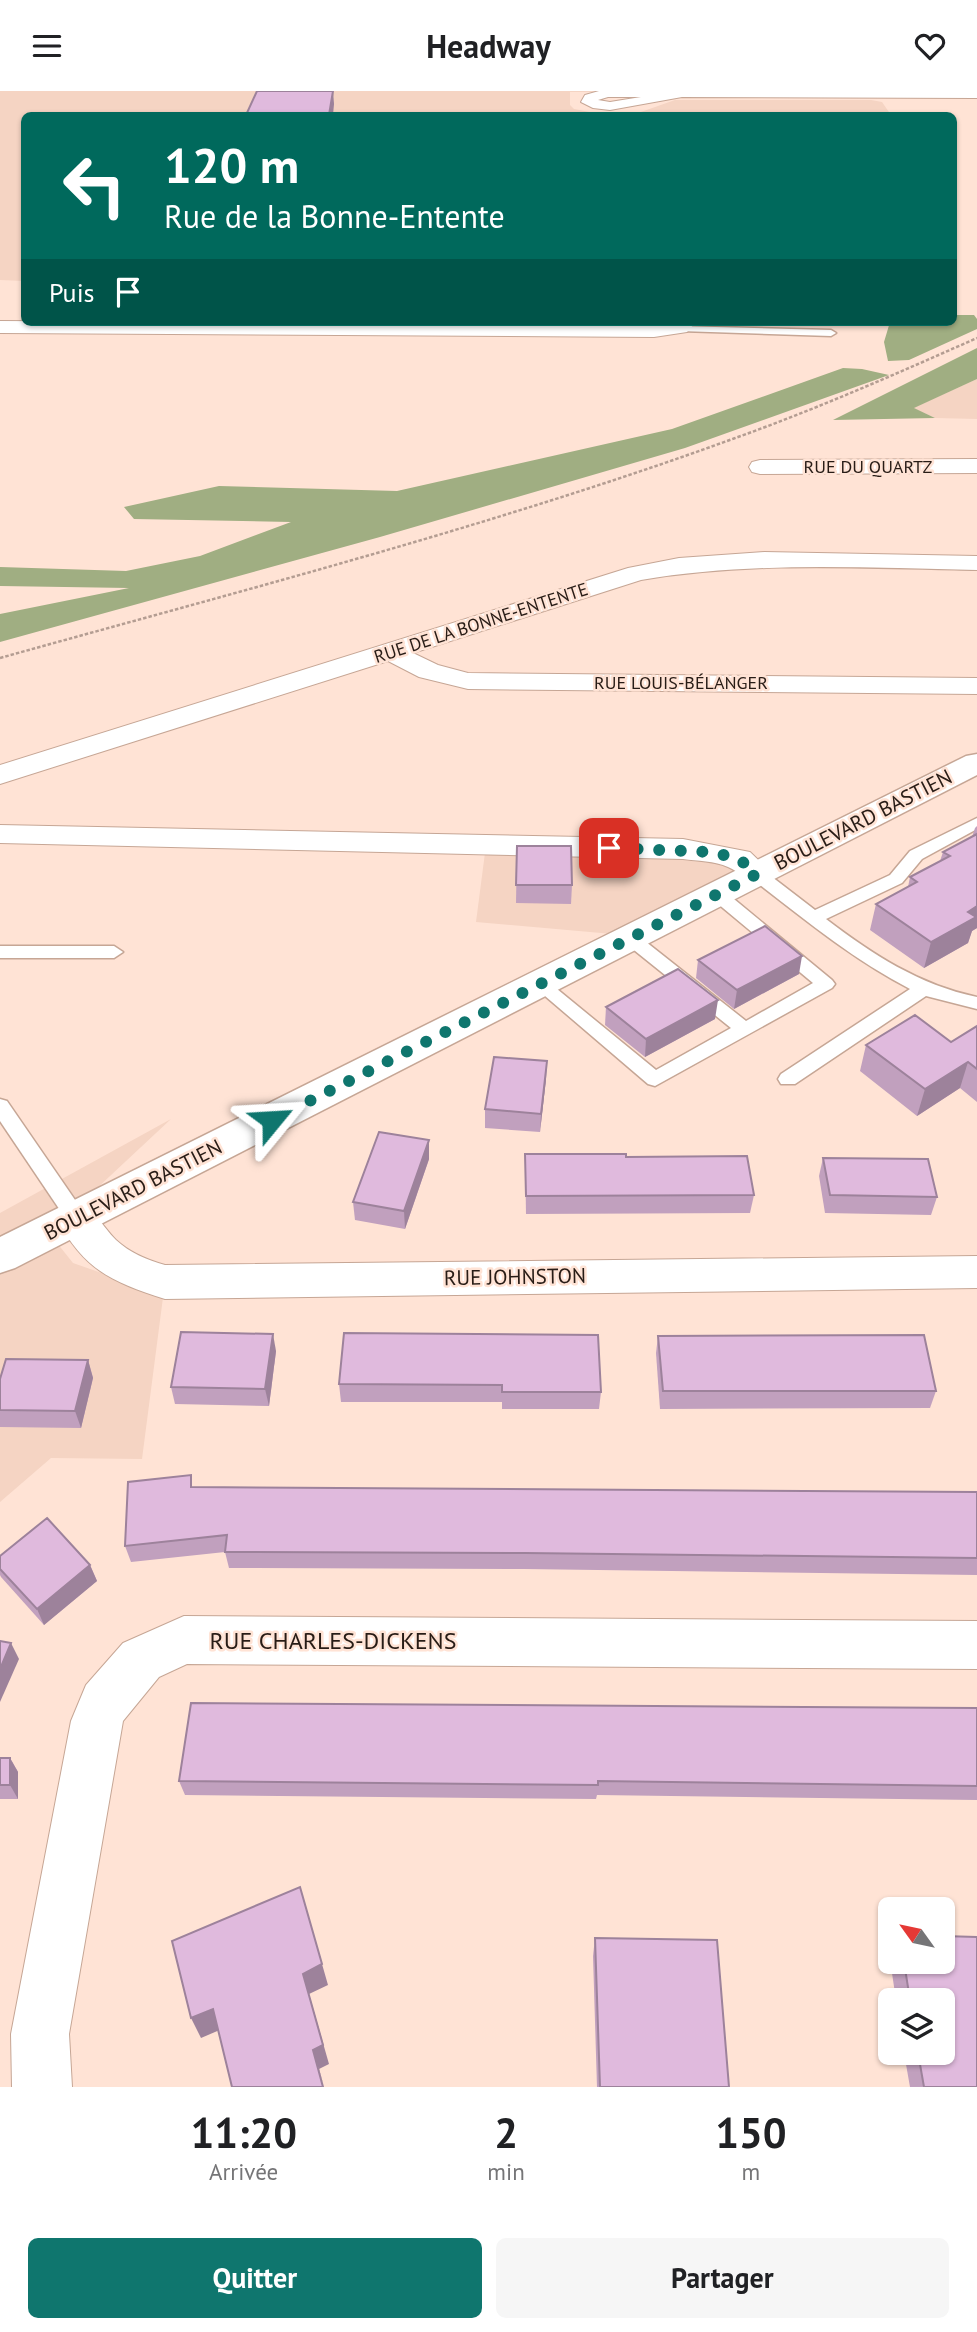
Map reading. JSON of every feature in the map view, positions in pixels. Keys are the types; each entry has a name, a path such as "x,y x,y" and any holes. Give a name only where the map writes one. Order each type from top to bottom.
{"main road":[{"name":"BOULEVARD BASTIEN","path":"0,1256 977,763"}],"street":[{"path":"683,93 619,106 598,106 588,101 607,93 683,93 884,97 977,94"},
{"path":"0,327 640,331 676,326"},
{"name":"RUE DU QUARTZ","path":"760,467 977,466"},
{"name":"RUE DE LA BONNE-ENTENTE","path":"0,775 637,573 700,561 977,563"},
{"name":"RUE LOUIS-BÉLANGER","path":"393,652 415,668 468,681 977,686"},
{"path":"0,834 683,849 739,859 757,874"},
{"name":"RUE JOHNSTON","path":"77,1219 96,1248 127,1271 165,1282 977,1272"},
{"name":"RUE CHARLES-DICKENS","path":"42,2087 40,2034 97,1721 104,1703 141,1660 184,1640 977,1645"}],"lane":[{"path":"702,326 831,333"},
{"path":"815,917 896,879 916,855 977,823"},
{"path":"757,874 875,961 923,989 977,1003"},
{"path":"540,984 655,1079 826,984 716,894"},
{"path":"631,937 744,1029"},
{"path":"0,952 114,951"},
{"path":"788,1080 923,989"},
{"path":"0,1106 77,1219"}],"path":[{"path":"0,658 461,527 640,472 722,445 828,404 977,338"}],"shaded area":[{"path":"0,91 977,91 570,92 570,105 574,109 590,112 21,112 21,281 0,280"},
{"path":"675,100 871,100 882,102 889,112 641,112"},
{"path":"977,379 977,419 935,418 913,408"},
{"path":"486,845 683,849 757,874 635,936 476,922"},
{"path":"171,1119 49,1233 73,1263 113,1277 165,1282 142,1459 51,1458 0,1502 0,1213"}],"green space":[{"path":"957,315 974,315 977,319 977,329 909,360 888,361 884,342 889,326 957,326"},
{"path":"977,348 977,379 914,408 935,418 833,420"},
{"path":"843,368 889,375 685,448 380,537 0,642 0,614 129,588 0,586 0,567 126,571 200,556 291,522 134,519 124,507 219,486 397,491 672,429"}],"building":[{"path":"257,91 333,91 330,112 247,112"},
{"path":"977,834 977,906 968,912 976,917 931,942 876,904 917,882 910,877 950,856 943,852"},
{"path":"517,846 571,846 572,885 516,885"},
{"path":"765,926 802,956 737,990 698,960"},
{"path":"678,969 718,1000 646,1039 606,1007"},
{"path":"915,1015 951,1042 977,1026 977,1069 968,1062 925,1089 866,1045"},
{"path":"494,1057 547,1061 541,1114 485,1109"},
{"path":"379,1132 429,1140 404,1211 353,1202"},
{"path":"525,1154 747,1156 754,1195 526,1196"},
{"path":"823,1158 928,1159 937,1197 830,1195"},
{"path":"181,1332 273,1334 265,1389 171,1387"},
{"path":"344,1333 598,1335 601,1392 502,1392 502,1385 339,1384"},
{"path":"924,1335 936,1391 663,1391 658,1336"},
{"path":"6,1359 88,1360 75,1411 0,1410 0,1379"},
{"path":"191,1475 191,1487 977,1492 977,1558 225,1552 227,1535 125,1546 128,1482"},
{"path":"47,1518 90,1565 37,1609 0,1569 0,1556"},
{"path":"0,1641 11,1643 0,1669"},
{"path":"191,1703 977,1708 977,1786 598,1781 598,1785 179,1781"},
{"path":"0,1758 10,1758 10,1785 0,1785"},
{"path":"300,1887 322,1964 303,1974 323,2045 313,2050 323,2087 232,2087 213,2009 191,2018 172,1941"},
{"path":"956,1936 977,1937 977,2087 924,2087 920,2065 955,2065 955,1988 908,1988 906,1974 956,1974"},
{"path":"595,1938 717,1940 729,2087 600,2087"}],"route":[{"path":"272,1120 757,874 739,859 712,852 609,848"}]}
